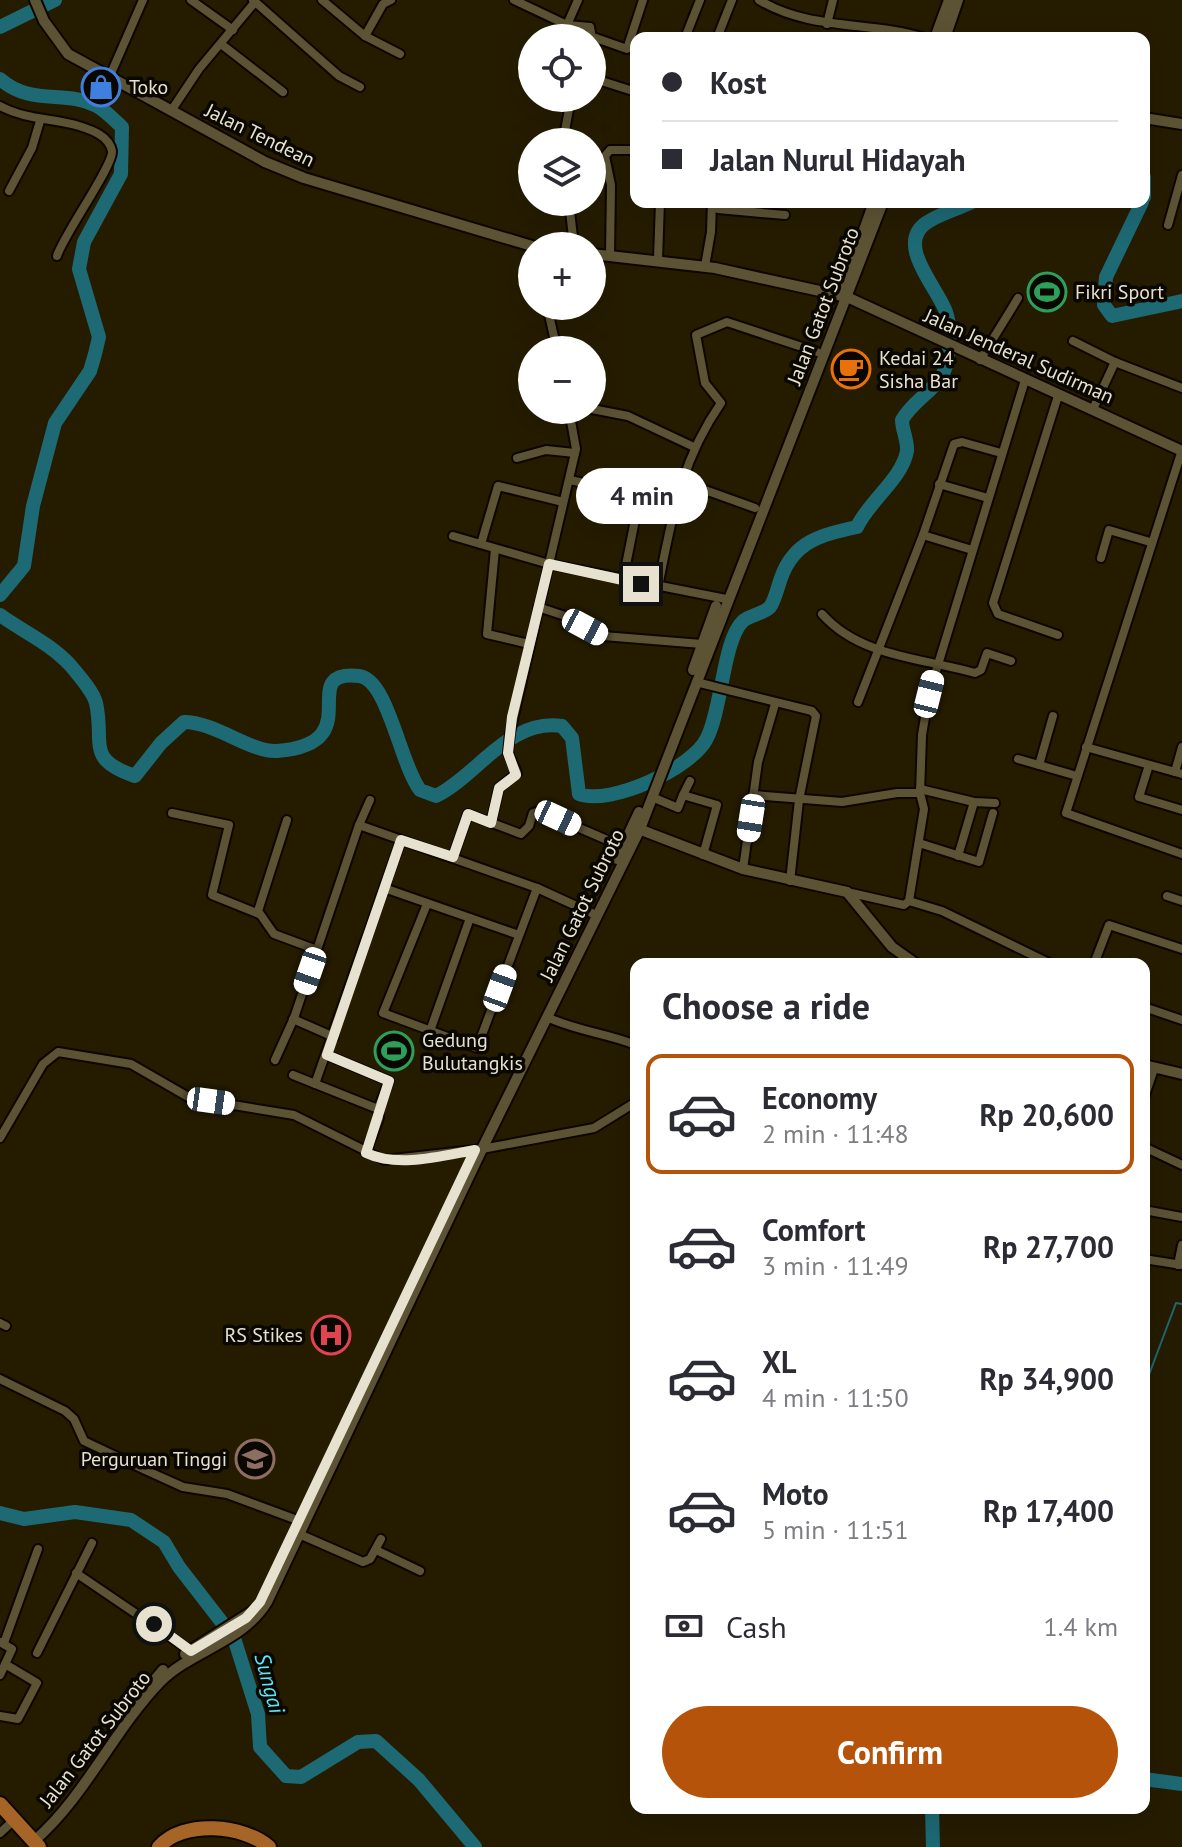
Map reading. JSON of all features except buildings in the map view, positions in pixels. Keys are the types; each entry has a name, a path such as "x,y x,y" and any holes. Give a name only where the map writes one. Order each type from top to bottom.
{"highway":[{"path":"0,1804 35,1842"},
{"path":"159,1847 169,1838 203,1829 248,1834 269,1847"}],"street":[{"name":"Jalan Tendean","path":"35,0 44,21 68,54 265,162 304,178 518,242"},
{"path":"109,78 143,0"},
{"path":"191,0 233,30"},
{"path":"322,0 365,36 400,54"},
{"path":"365,36 383,4 391,0"},
{"path":"514,0 565,24"},
{"path":"567,24 578,0"},
{"path":"633,32 643,0"},
{"path":"687,32 700,0"},
{"path":"719,32 732,0"},
{"path":"827,24 833,0"},
{"path":"937,32 949,0"},
{"path":"947,32 958,0"},
{"path":"171,111 254,1 339,76 360,87"},
{"path":"765,2 857,32"},
{"path":"606,42 627,49 630,40"},
{"path":"221,44 283,92"},
{"path":"606,82 630,90"},
{"path":"1,109 40,121 86,128 107,140 111,150 109,166 87,198 57,256"},
{"path":"1150,119 1182,124"},
{"path":"9,191 32,148 40,121"},
{"path":"610,255 611,185 605,156 610,150 630,150"},
{"path":"1168,225 1182,175"},
{"path":"658,259 660,208"},
{"path":"705,266 712,208"},
{"path":"717,208 785,215"},
{"name":"Jalan Gatot Subroto","path":"243,1624 260,1602 300,1521 652,794 702,644 723,599 844,296 874,208"},
{"path":"606,255 705,266 844,296"},
{"name":"Jalan Gatot Subroto","path":"659,773 700,684 723,599 755,508 775,469 817,352 844,296"},
{"name":"Jalan Jenderal Sudirman","path":"844,296 1182,450"},
{"path":"980,360 1018,298"},
{"path":"658,587 680,481 694,447 721,403 705,383 695,342 700,332 727,322 817,352"},
{"path":"1073,341 1115,362 1182,388"},
{"path":"1093,409 1115,362"},
{"path":"636,828 743,869 904,905 909,901 924,809 920,791 922,735 937,662 1025,380"},
{"path":"1058,396 993,608 1003,617 1058,635"},
{"path":"606,412 628,416 694,447"},
{"path":"491,823 499,788 517,773 508,753 510,733 570,480 575,453 571,424"},
{"path":"858,702 923,535 955,442 1001,453"},
{"path":"517,458 539,450 575,453"},
{"path":"1182,450 1150,542 1066,813 1182,854"},
{"path":"570,480 676,503"},
{"path":"680,481 755,508"},
{"path":"939,484 988,498"},
{"path":"481,544 498,486 563,502"},
{"path":"623,580 640,495"},
{"path":"1101,558 1109,530 1150,542"},
{"path":"923,535 972,550"},
{"path":"453,536 549,564 723,599"},
{"path":"495,549 487,634 529,644"},
{"path":"538,607 568,617 603,636 702,644"},
{"path":"822,614 844,636 877,650 979,673 987,653 1011,661"},
{"path":"700,684 812,711 816,716 799,800 790,881"},
{"path":"743,869 762,741 775,704"},
{"path":"1039,765 1053,716"},
{"path":"1086,747 1178,773 1182,747"},
{"path":"1018,759 1077,776"},
{"path":"1149,765 1139,797 1182,810"},
{"path":"652,794 678,808 690,781"},
{"path":"753,795 842,802 920,791 994,808 979,862 919,843"},
{"path":"683,795 717,805 703,855"},
{"path":"275,1060 293,1019 370,800"},
{"path":"958,856 974,802"},
{"path":"453,857 468,814 521,834 529,826 533,813 540,811 626,849"},
{"path":"172,813 229,825 212,895 259,914"},
{"path":"287,820 257,907 274,934 317,950"},
{"path":"359,825 537,888 594,915"},
{"path":"315,1084 401,840"},
{"path":"384,888 519,935"},
{"path":"427,904 383,1013 477,1048 537,888"},
{"path":"847,892 892,947 908,958"},
{"path":"1167,896 1182,901"},
{"path":"909,901 942,911 1039,958"},
{"name":"Jalan Gatot Subroto","path":"120,1728 171,1673 243,1624 267,1602 479,1150 547,1017 594,915"},
{"path":"430,1031 470,918"},
{"path":"1096,958 1109,925 1182,949"},
{"path":"1150,1009 1182,1020"},
{"path":"547,1017 574,1030 608,1035 630,1043"},
{"path":"293,1019 334,1037"},
{"path":"0,1138 43,1064 53,1054 68,1052 131,1064 190,1098 294,1115 384,1160 479,1150 594,1128 630,1106"},
{"path":"327,1055 389,1081 366,1153"},
{"path":"1150,1067 1182,1074"},
{"path":"293,1075 378,1109"},
{"path":"1150,1150 1182,1165"},
{"path":"1150,1211 1182,1217"},
{"path":"1150,1260 1180,1265 1182,1245"},
{"path":"0,1379 65,1411 74,1419 84,1441 143,1469 183,1487 227,1494 300,1521"},
{"path":"299,1534 363,1562 370,1559 381,1539"},
{"path":"37,1653 92,1543"},
{"path":"0,1675 12,1649 2,1642 38,1549"},
{"path":"376,1550 420,1571"},
{"path":"76,1573 191,1651"},
{"name":"Jalan Gatot Subroto","path":"35,1842 62,1812 149,1684 191,1651 214,1642"},
{"path":"0,1716 18,1719 37,1685 37,1680 5,1664"},
{"path":"0,1833 15,1819"}],"waterway":[{"path":"0,27 55,0"},
{"path":"0,79 24,93 85,101 100,108 122,127 121,174 84,242 79,269 99,337 95,354 90,371 55,423 33,506 24,566 0,595"},
{"path":"0,615 46,645 71,666 96,703 103,756 119,770 135,776 161,743 184,722 208,727 267,750 305,745 321,735 327,722 332,684 340,677 359,676 378,691 420,790 436,796 510,739 543,726 562,726 572,738 579,794 610,795 649,782 685,761 699,750 707,738 736,630 743,621 770,607 793,556 821,537 857,527 899,471 907,451 902,420 940,379 949,350 948,318 921,267 915,243 918,232 926,223 958,208"},
{"path":"1139,208 1106,277 1104,305 1112,316 1182,301"},
{"path":"1150,1372 1176,1303 1182,1304"},
{"name":"Sungai","path":"0,1513 24,1519 75,1512 131,1520 164,1542 179,1567 234,1638 258,1714 260,1747 286,1776 301,1777 358,1742 376,1741 419,1780 475,1847"},
{"name":"Sungai","path":"1150,1780 1182,1784"},
{"name":"Sungai","path":"932,1814 933,1847"}],"place":[{"name":"Toko","path":"101,87"},
{"name":"Fikri Sport","path":"1047,292"},
{"name":"Kedai 24 Sisha Bar","path":"851,369"},
{"name":"Gedung Bulutangkis","path":"394,1051"},
{"name":"RS Stikes","path":"331,1335"},
{"name":"Perguruan Tinggi","path":"255,1459"}],"route":[{"path":"154,1624 191,1651 246,1618 260,1602 475,1150 399,1160 384,1160 366,1153 389,1081 327,1055 401,840 453,857 468,814 491,823 499,788 517,773 508,753 512,717 549,564 641,584"}]}
